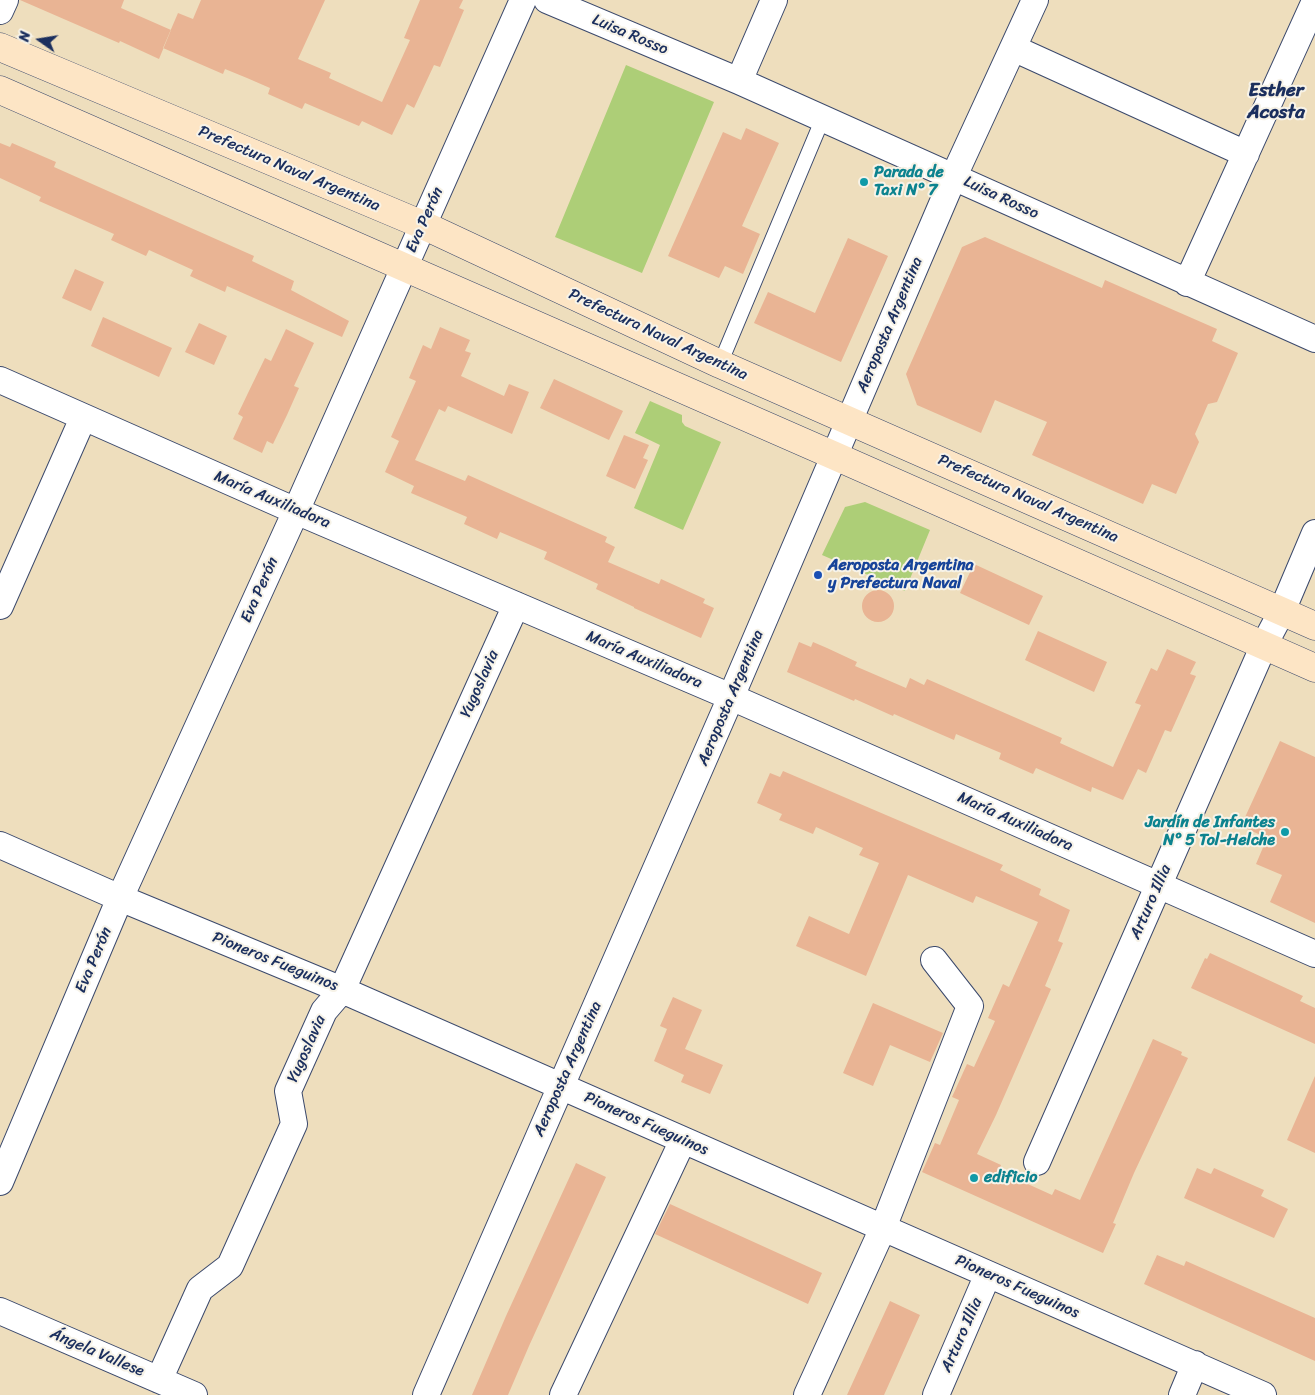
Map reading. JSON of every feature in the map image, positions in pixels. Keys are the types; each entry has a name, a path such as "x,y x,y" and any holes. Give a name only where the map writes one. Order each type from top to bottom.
{"main road":[{"name":"Prefectura Naval Argentina","path":"0,47 423,225 720,364 1315,626"},
{"path":"0,90 1315,668"}],"street":[{"path":"0,11 4,0"},
{"name":"Eva Perón","path":"0,1182 120,898 296,511 523,0"},
{"name":"Luisa Rosso","path":"548,0 823,118 1315,339"},
{"path":"739,81 774,0"},
{"name":"Aeroposta Argentina","path":"426,1395 731,697 954,176 1035,0"},
{"path":"1187,283 1315,1"},
{"path":"1013,48 1246,154"},
{"name":"María Auxiliadora","path":"0,380 296,511 731,697 1315,954"},
{"path":"0,606 83,418"},
{"name":"Arturo Illia","path":"1037,1162 1315,533"},
{"name":"Yugoslavia","path":"159,1380 200,1289 230,1266 294,1124 288,1092 324,1011 342,990 516,605"},
{"name":"Pioneros Fueguinos","path":"0,845 120,898 342,990 1263,1395"},
{"path":"807,1395 883,1228 970,1006 934,960"},
{"path":"563,1395 683,1140"},
{"name":"Arturo Illia","path":"936,1395 988,1274"},
{"name":"Ángela Vallese","path":"0,1312 194,1395"},
{"path":"1182,1395 1195,1364"}],"lane":[{"path":"720,364 823,118"}],"green space":[{"path":"626,65 714,102 642,273 555,237"},
{"path":"650,401 682,415 682,422 685,426 721,442 683,530 634,508 660,445 635,433"},
{"path":"865,502 930,530 905,591 822,555 845,507"}],"building":[{"path":"20,0 124,0 121,8 171,30 159,59"},
{"path":"201,0 325,0 298,59 331,73 329,78 382,102 410,40 404,38 420,0 463,0 459,8 464,10 440,67 434,65 414,108 407,104 392,135 362,121 359,126 305,103 302,109 268,94 270,88 225,69 223,74 163,48 178,13 193,19"},
{"path":"746,128 779,143 742,226 760,234 743,274 725,266 719,278 668,256 723,132 741,140"},
{"path":"0,143 10,147 12,143 56,162 54,167 254,256 252,261 294,281 291,290 349,321 342,337 227,286 225,292 190,276 193,270 149,250 146,256 111,240 114,234 39,201 41,197 0,178"},
{"path":"985,237 1102,288 1105,280 1217,329 1212,341 1238,353 1217,402 1208,404 1195,434 1199,442 1176,494 1152,484 1143,504 1032,455 1047,422 995,400 981,433 917,405 906,374 962,247"},
{"path":"848,238 888,256 841,362 754,323 768,292 815,313"},
{"path":"75,269 104,282 91,311 62,298"},
{"path":"103,317 172,348 159,377 91,346"},
{"path":"199,323 227,336 214,365 185,352"},
{"path":"440,327 470,340 465,351 471,353 461,376 504,396 509,384 529,392 512,434 448,406 445,412 439,409 415,460 465,481 468,475 607,537 605,542 615,547 608,562 659,584 661,579 705,599 703,603 714,608 701,638 596,589 598,584 544,559 547,552 500,532 497,539 464,524 467,517 411,493 414,486 385,472 399,441 391,437 416,381 409,378 423,345 431,349"},
{"path":"286,329 314,343 294,386 299,388 287,415 273,444 267,441 262,453 233,439 243,417 238,414 248,393 265,358 271,361"},
{"path":"554,379 623,411 609,440 540,408"},
{"path":"624,435 649,445 643,458 648,460 635,489 606,476"},
{"path":"974,564 1043,596 1029,625 960,593"},
{"path":"878,590 889,595 894,606 889,617 878,622 867,617 862,606 867,595"},
{"path":"1038,631 1107,662 1094,692 1025,660"},
{"path":"799,642 811,647 813,642 827,648 857,662 855,666 906,688 910,678 924,685 927,679 1062,738 1060,743 1113,767 1141,705 1135,703 1151,668 1157,671 1167,649 1196,662 1190,674 1196,676 1171,732 1165,730 1146,773 1138,769 1123,800 1092,787 1091,792 1036,768 1033,774 999,759 1001,753 956,734 954,740 894,714 893,716 855,699 854,701 787,672"},
{"name":"Jardín de Infantes N° 5 Tol-Helche","path":"1280,741 1315,757 1315,923 1270,902 1282,875 1256,864 1267,838 1241,826"},
{"path":"783,771 1003,865 1000,870 1041,889 1039,895 1070,910 1058,941 1063,943 1045,986 1051,989 977,1154 1001,1165 999,1171 1052,1195 1055,1189 1080,1200 1153,1039 1182,1052 1181,1055 1188,1058 1134,1173 1113,1223 1116,1224 1103,1253 922,1172 935,1143 940,1145 959,1100 952,1097 967,1064 974,1067 995,1021 988,1018 1003,984 1009,987 1038,922 976,896 973,903 908,875 866,976 796,946 809,916 849,934 879,863 859,855 863,848 816,827 813,834 779,820 782,814 757,803 770,773 780,777"},
{"path":"1210,953 1303,996 1300,1001 1315,1008 1315,1044 1191,988 1205,958 1207,959"},
{"path":"673,997 702,1010 685,1049 723,1065 710,1094 681,1082 684,1075 654,1061 667,1029 660,1026"},
{"path":"873,1003 943,1033 930,1062 890,1045 873,1086 843,1073"},
{"path":"1315,1076 1315,1153 1287,1140"},
{"path":"576,1163 606,1177 508,1395 472,1395 506,1316"},
{"path":"1197,1168 1211,1174 1214,1168 1264,1190 1261,1196 1288,1209 1274,1238 1184,1198"},
{"path":"670,1204 822,1273 808,1304 655,1234"},
{"path":"1157,1255 1184,1266 1186,1261 1315,1318 1315,1361 1144,1284"},
{"path":"890,1301 920,1315 884,1395 847,1395"}],"place":[{"name":"Parada de Taxi N° 7","path":"864,182"},
{"name":"Aeroposta Argentina y Prefectura Naval","path":"818,575"},
{"name":"Jardín de Infantes N° 5 Tol-Helche","path":"1285,832"},
{"name":"edificio","path":"974,1178"}],"district":[{"name":"Esther Acosta","path":"1276,102"}]}
